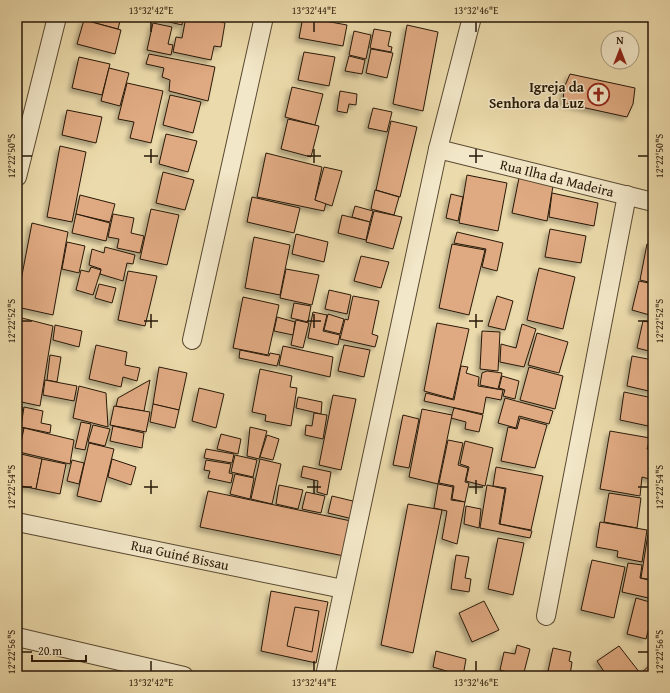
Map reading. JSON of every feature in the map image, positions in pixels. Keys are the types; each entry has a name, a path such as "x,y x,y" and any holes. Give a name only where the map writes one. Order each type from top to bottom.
{"street":[{"path":"17,177 57,17"},
{"path":"192,340 264,17"},
{"path":"325,676 438,149 472,17"},
{"name":"Rua Ilha da Madeira","path":"438,149 653,202"},
{"path":"546,616 627,195"},
{"name":"Rua Guiné Bissau","path":"17,522 343,589"},
{"path":"17,637 184,676"}],"building":[{"path":"89,17 121,17 118,29 88,21"},
{"path":"183,17 182,25 153,18"},
{"path":"186,17 218,17 218,21 225,23 221,47 214,46 211,60 173,52 176,37 182,38"},
{"path":"303,17 347,25 343,46 299,38"},
{"path":"84,20 121,30 115,54 77,44"},
{"path":"153,23 172,27 168,44 173,45 171,55 147,50"},
{"path":"407,25 438,32 423,111 393,104"},
{"path":"374,29 391,32 388,46 392,47 391,52 370,48"},
{"path":"354,31 371,35 366,59 349,55"},
{"path":"371,49 393,53 387,78 366,73"},
{"path":"304,52 335,57 329,86 298,80"},
{"path":"149,54 215,67 208,101 169,91 170,80 162,77 164,68 146,64"},
{"path":"349,56 365,60 362,74 345,71"},
{"path":"79,57 110,64 102,95 72,88"},
{"path":"109,68 129,73 120,106 101,101"},
{"name":"Igreja da Senhora da Luz","path":"570,74 635,88 633,104 627,117 563,103 564,88"},
{"path":"127,83 163,91 151,143 130,138 134,122 118,119"},
{"path":"292,87 323,94 315,125 285,117"},
{"path":"340,91 357,94 356,105 349,104 347,113 337,111"},
{"path":"170,95 201,102 193,133 163,125"},
{"path":"373,108 392,112 387,132 368,128"},
{"path":"67,110 102,117 96,143 62,135"},
{"path":"288,119 319,126 311,157 281,149"},
{"path":"391,121 417,127 400,197 376,190"},
{"path":"166,134 197,141 188,172 159,164"},
{"path":"60,146 86,152 72,222 47,217"},
{"path":"266,153 322,167 315,200 326,203 324,211 257,197"},
{"path":"324,167 342,171 332,206 315,200"},
{"path":"163,172 194,180 185,210 156,203"},
{"path":"467,175 507,183 498,231 459,223"},
{"path":"519,178 553,186 547,221 512,213"},
{"path":"375,190 399,197 394,215 371,209"},
{"path":"552,193 598,203 594,226 549,217"},
{"path":"451,194 463,197 458,221 446,218"},
{"path":"80,195 115,204 110,222 76,214"},
{"path":"252,197 300,208 294,233 247,222"},
{"path":"355,206 373,211 370,222 352,217"},
{"path":"151,209 179,215 167,265 140,259"},
{"path":"374,211 402,217 393,249 366,242"},
{"path":"76,214 110,223 106,241 72,233"},
{"path":"113,214 134,218 131,233 144,236 140,253 117,248 119,239 108,237"},
{"path":"342,215 370,222 366,240 338,233"},
{"path":"32,223 68,232 53,315 17,307"},
{"path":"550,229 586,236 581,263 545,257"},
{"path":"457,232 503,243 497,271 482,267 486,249 454,243"},
{"path":"296,234 328,242 324,262 292,254"},
{"path":"254,237 290,245 280,295 245,288"},
{"path":"67,242 85,246 79,273 62,269"},
{"path":"452,244 485,250 469,315 439,308"},
{"path":"647,244 653,245 653,283 640,280"},
{"path":"105,247 135,255 133,264 127,263 123,281 100,274 101,269 89,265 92,249 104,253"},
{"path":"361,256 389,262 381,288 354,281"},
{"path":"91,267 101,270 93,295 76,290 81,270 89,272"},
{"path":"539,268 575,277 563,329 527,320"},
{"path":"286,269 319,275 312,305 280,298"},
{"path":"128,271 157,276 145,326 118,320"},
{"path":"639,281 653,284 653,316 632,310"},
{"path":"99,284 116,288 112,303 95,298"},
{"path":"329,290 351,295 347,314 325,309"},
{"path":"353,296 379,301 372,334 378,336 375,347 340,339 345,319 348,320"},
{"path":"497,296 513,301 505,330 488,326"},
{"path":"243,297 279,305 268,355 233,348"},
{"path":"294,303 311,306 308,322 291,318"},
{"path":"313,312 327,315 323,331 340,335 338,345 308,338"},
{"path":"328,314 344,319 340,334 324,330"},
{"path":"277,317 295,322 293,335 274,331"},
{"path":"22,318 53,326 40,406 17,401 17,349"},
{"path":"296,320 309,323 303,348 291,345"},
{"path":"643,321 653,323 653,352 637,348"},
{"path":"437,323 469,329 453,399 424,391"},
{"path":"522,324 536,329 524,367 500,362 501,344 516,348"},
{"path":"55,325 82,331 79,347 53,340"},
{"path":"482,331 500,332 498,371 480,369"},
{"path":"537,333 568,342 559,373 528,365"},
{"path":"96,345 127,352 125,365 140,368 137,381 123,377 121,387 89,379"},
{"path":"344,345 370,350 364,377 338,371"},
{"path":"283,346 333,357 330,377 279,365"},
{"path":"240,350 269,356 270,353 280,355 277,366 239,358"},
{"path":"50,355 61,357 57,382 47,380"},
{"path":"632,356 653,360 653,392 627,386"},
{"path":"461,366 468,367 466,373 479,377 478,386 503,390 501,400 486,397 483,414 424,401 426,393 454,400"},
{"path":"159,367 187,373 179,410 153,404"},
{"path":"529,367 563,376 555,409 520,400"},
{"path":"260,369 292,376 290,387 297,388 291,426 265,421 266,415 252,412"},
{"path":"487,371 502,373 498,389 480,385 482,373"},
{"path":"502,376 519,381 515,399 503,396 505,390 499,388"},
{"path":"45,380 77,386 74,401 43,395"},
{"path":"150,380 144,411 116,406 118,398"},
{"path":"79,386 106,393 108,427 73,418"},
{"path":"199,388 224,394 216,428 192,421"},
{"path":"624,392 653,398 653,427 620,420"},
{"path":"333,395 356,399 341,470 319,465"},
{"path":"298,397 322,402 321,414 296,408"},
{"path":"505,398 553,411 549,424 519,416 516,428 498,423"},
{"path":"153,404 179,410 175,428 150,422"},
{"path":"17,406 23,407 19,427 24,428 19,452 17,452"},
{"path":"114,406 150,412 146,432 110,425"},
{"path":"24,407 43,411 41,423 51,425 50,433 21,427"},
{"path":"454,408 483,415 479,432 465,429 466,422 451,418"},
{"path":"422,409 452,415 438,484 409,477"},
{"path":"314,413 327,415 323,439 305,435 306,425 312,426"},
{"path":"403,415 419,419 409,468 393,465"},
{"path":"520,418 547,425 535,468 501,461 508,427 517,429"},
{"path":"81,422 91,424 85,450 75,448"},
{"path":"93,425 110,429 105,446 88,442"},
{"path":"113,426 144,433 142,448 110,441"},
{"path":"250,427 267,431 259,459 247,456"},
{"path":"24,428 74,440 70,464 19,452"},
{"path":"610,431 650,438 647,449 653,450 653,480 642,477 640,496 600,489"},
{"path":"653,432 653,449 649,448"},
{"path":"221,434 241,439 238,454 217,449"},
{"path":"267,435 279,439 273,460 260,457"},
{"path":"448,440 463,443 458,465 468,468 465,482 469,483 465,502 452,499 454,486 439,483"},
{"path":"465,441 493,448 485,486 466,481 469,467 460,464"},
{"path":"89,443 114,449 101,502 77,496"},
{"path":"206,449 234,454 232,463 204,458"},
{"path":"17,453 42,459 36,489 17,485"},
{"path":"235,455 257,460 253,477 231,472"},
{"path":"42,459 66,464 60,494 36,489"},
{"path":"112,459 136,467 131,485 108,477"},
{"path":"260,459 281,464 272,504 251,499"},
{"path":"72,460 84,463 79,484 67,481"},
{"path":"206,460 231,464 229,473 233,474 231,483 208,478 210,471 204,470"},
{"path":"303,466 331,472 327,495 317,492 318,481 301,477"},
{"path":"496,467 543,476 531,530 500,524 506,488 493,486"},
{"path":"235,474 254,478 250,499 230,494"},
{"path":"438,484 453,487 451,500 465,502 457,544 442,539 447,511 434,508"},
{"path":"279,485 303,490 298,509 276,504"},
{"path":"487,485 505,489 499,524 532,531 530,538 480,528"},
{"path":"208,491 351,521 344,556 200,527"},
{"path":"306,492 325,496 321,513 302,509"},
{"path":"609,493 641,498 637,528 604,522"},
{"path":"332,496 357,502 353,519 328,513"},
{"path":"408,504 442,510 413,653 381,645"},
{"path":"466,506 481,509 479,528 464,524"},
{"path":"600,522 647,530 642,562 617,557 618,551 596,547"},
{"path":"648,534 653,535 653,580 641,578"},
{"path":"498,538 524,543 513,595 488,589"},
{"path":"456,555 469,557 465,578 471,579 469,592 451,589"},
{"path":"592,560 625,567 614,618 581,610"},
{"path":"628,563 642,565 640,578 653,581 653,599 622,592"},
{"path":"271,591 328,602 316,663 261,651"},
{"path":"636,598 653,603 653,612 646,639 627,634"},
{"path":"484,601 499,630 472,642 459,613"},
{"path":"295,607 319,611 312,652 287,646"},
{"path":"517,645 530,649 523,676 500,670 504,652 515,654"},
{"path":"619,646 640,673 636,676 607,676 597,661"},
{"path":"553,648 571,652 569,661 572,662 570,675 574,676 547,676"},
{"path":"436,651 466,659 463,676 433,667"},
{"path":"653,662 653,676 638,676"}],"place":[{"name":"Igreja da Senhora da Luz","path":"599,95"}]}
